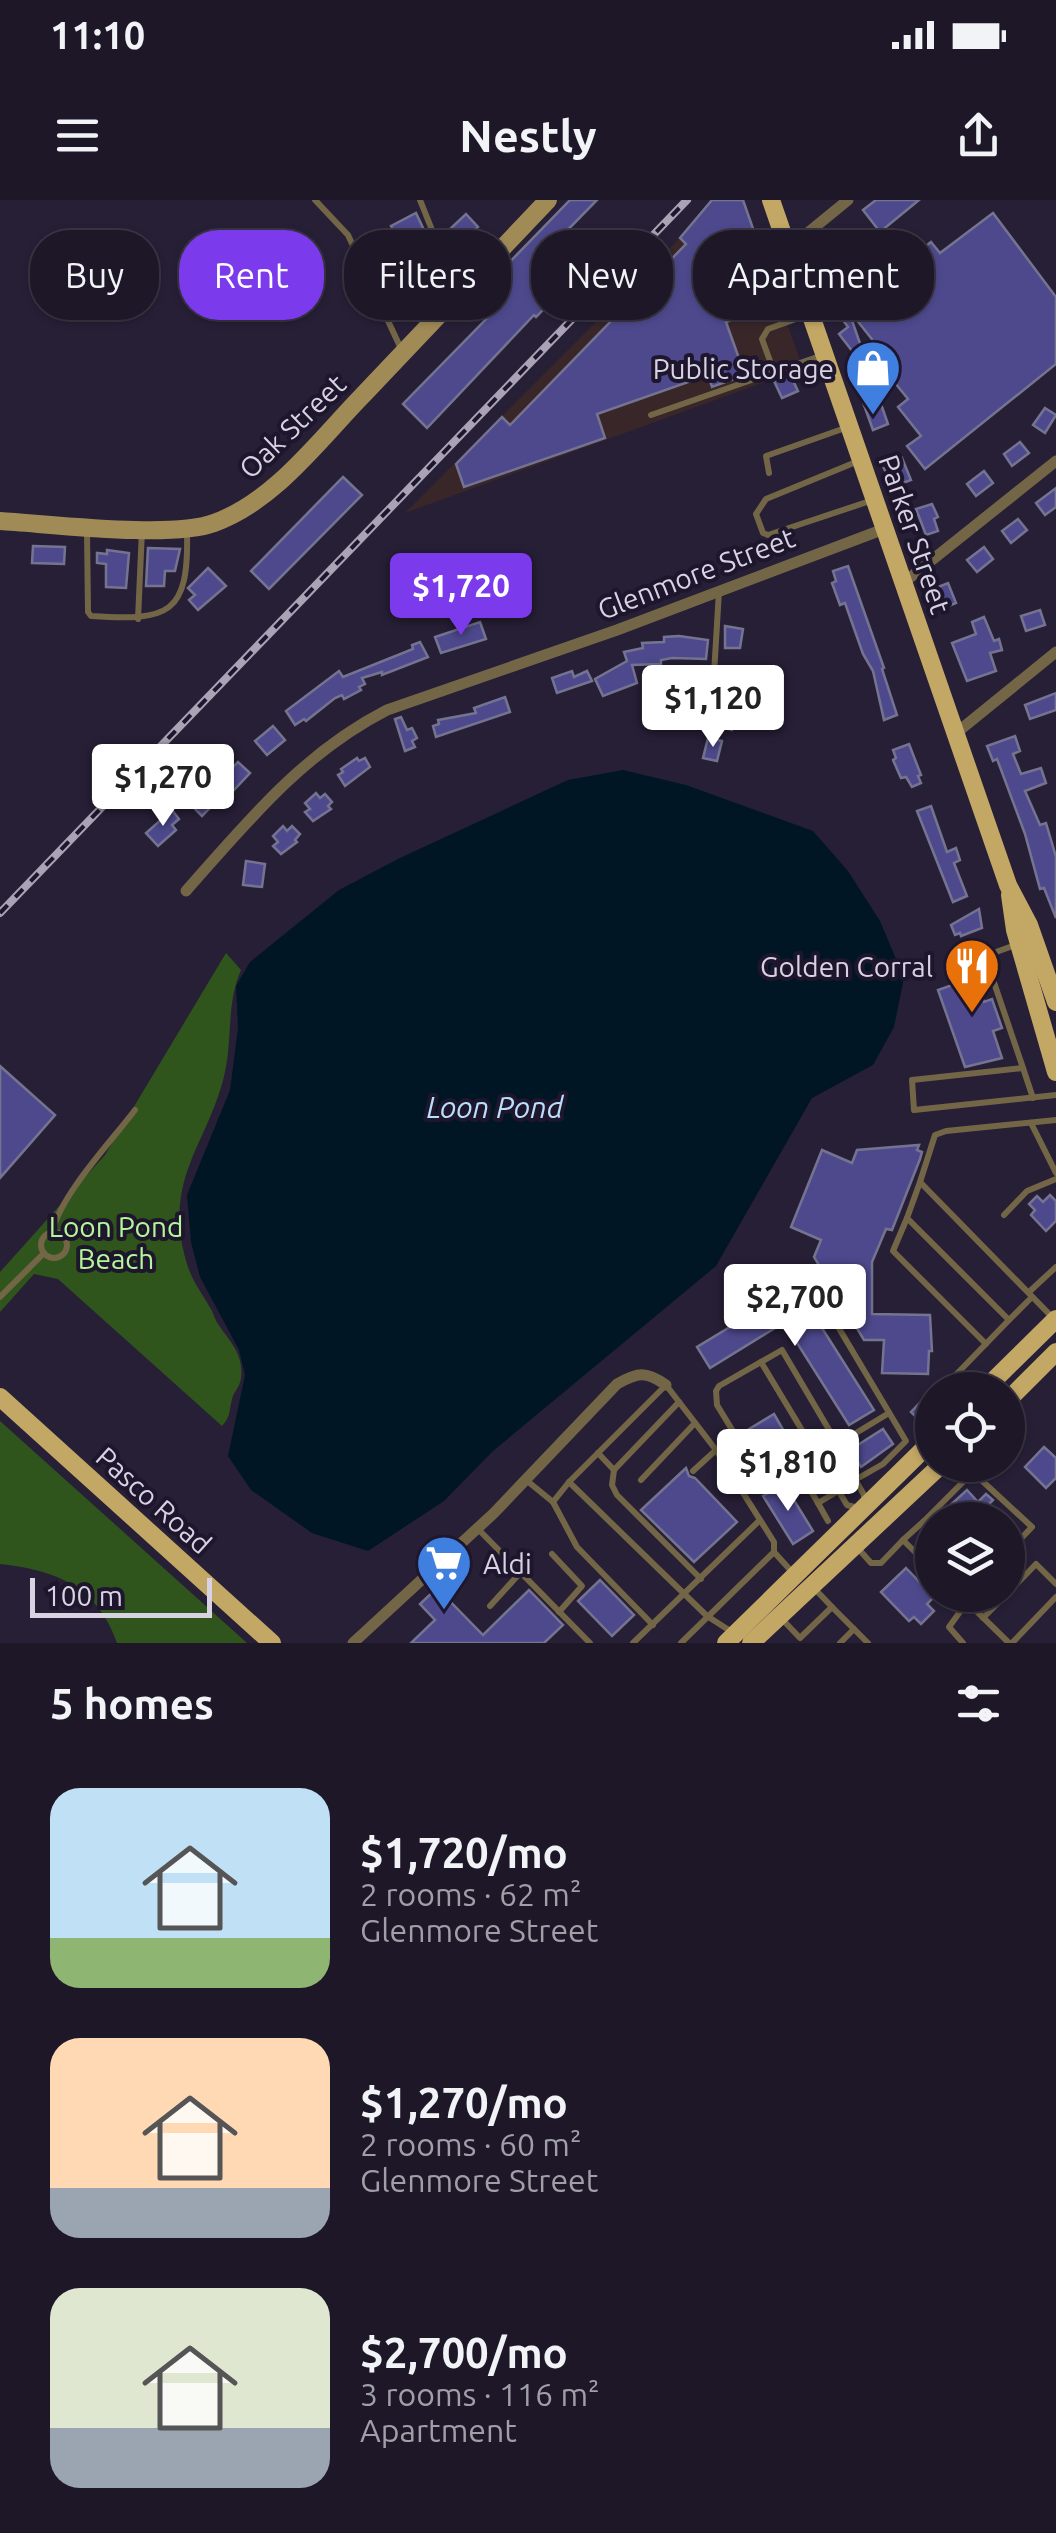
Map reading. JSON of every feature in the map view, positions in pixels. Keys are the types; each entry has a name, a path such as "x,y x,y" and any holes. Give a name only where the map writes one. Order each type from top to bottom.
{"main road":[{"name":"Parker Street","path":"771,200 782,230"},
{"name":"Parker Street","path":"812,320 1008,885 1019,944 1056,1072"},
{"name":"Parker Street","path":"1008,885 1029,924 1056,1002"},
{"path":"1002,1372 1056,1319"},
{"path":"1025,1383 1054,1355"},
{"name":"Pasco Road","path":"0,1396 272,1643"},
{"path":"738,1640 779,1616 864,1509 915,1458"},
{"path":"738,1640 803,1581 855,1545 922,1482"}],"street":[{"name":"Oak Street","path":"511,239 548,200"},
{"path":"810,230 848,200"},
{"name":"Oak Street","path":"0,521 142,529 211,525 270,490 435,320"},
{"path":"902,584 1056,461"},
{"name":"Glenmore Street","path":"186,891 296,772 320,751 387,710 884,528"},
{"path":"955,734 1056,652"},
{"path":"353,1643 478,1528 617,1384 634,1374 649,1373 666,1385"}],"lane":[{"path":"315,200 348,235 403,354"},
{"path":"420,200 432,230"},
{"path":"774,372 762,339 764,334 796,320"},
{"path":"651,415 824,355"},
{"path":"768,472 766,456 849,427"},
{"path":"860,460 766,499 756,514 763,534 768,536 874,500"},
{"path":"88,526 88,612 91,616 138,619 169,608 182,591 188,570 187,527"},
{"path":"138,619 142,529"},
{"path":"712,707 719,591"},
{"path":"1019,944 985,956 1033,1098"},
{"path":"1023,1068 912,1080 914,1110 1056,1094"},
{"path":"44,1253 42,1240 52,1232 74,1191 135,1110"},
{"path":"986,1344 893,1251 935,1135 1056,1120"},
{"path":"1004,1215 1027,1191 1056,1176 1032,1123"},
{"path":"920,1182 1056,1319"},
{"path":"907,1218 1009,1320"},
{"path":"44,1253 57,1258 66,1249 64,1237 52,1232"},
{"path":"0,1297 44,1253"},
{"path":"958,1372 1056,1266"},
{"path":"812,1283 906,1441 883,1464 856,1480"},
{"path":"761,1362 818,1457 838,1492 847,1505 864,1509 864,1495 837,1445 782,1350 761,1362 719,1386 717,1405 767,1486 818,1457 837,1445 890,1414"},
{"path":"553,1502 568,1482 666,1385 716,1450 774,1542 774,1552 868,1643"},
{"path":"679,1402 614,1470 612,1485 617,1495 700,1579"},
{"path":"641,1480 695,1424"},
{"path":"694,1471 716,1450"},
{"path":"598,1453 614,1470"},
{"path":"803,1478 828,1521"},
{"path":"526,1480 553,1502 577,1547 653,1624"},
{"path":"568,1482 706,1616 738,1640"},
{"path":"943,1502 963,1482"},
{"path":"985,1482 1006,1502"},
{"path":"818,1503 838,1492"},
{"path":"633,1643 760,1520"},
{"path":"478,1528 586,1642"},
{"path":"855,1545 872,1563 881,1563 915,1530"},
{"path":"904,1540 915,1551"},
{"path":"681,1643 774,1552"},
{"path":"552,1554 582,1586 559,1612"},
{"path":"1025,1575 1036,1564 1056,1584"},
{"path":"490,1606 520,1573"},
{"path":"977,1612 1010,1643 1056,1596"},
{"path":"779,1616 798,1640 832,1608"},
{"path":"960,1612 949,1627 962,1643"},
{"path":"983,1618 989,1612"},
{"path":"840,1643 854,1629"}],"shaded area":[{"path":"712,200 738,230 693,230 693,320 786,320 803,368 405,513 598,320 673,320 673,245"}],"green space":[{"name":"Loon Pond Beach","path":"226,953 241,970 232,1006 226,1067 211,1116 192,1158 180,1203 180,1228 190,1273 240,1362 240,1381 222,1426 58,1279 34,1274 0,1312 0,1272 105,1155"},
{"path":"0,1421 247,1643 117,1643 99,1608 72,1585 39,1571 0,1564"}],"water":[{"name":"Loon Pond","path":"623,770 686,785 813,831 848,871 880,921 904,978 894,1027 873,1065 812,1098 716,1266 493,1451 444,1501 368,1551 312,1533 251,1490 228,1456 245,1375 239,1350 200,1277 191,1242 187,1195 230,1090 238,1028 236,986 250,962 339,890 568,780"}],"building":[{"path":"570,200 597,200 568,230 541,230"},
{"path":"712,200 743,200 754,230 693,230 693,320 732,320 726,322 745,375 712,387 708,375 597,414 605,438 464,487 456,464 502,417 510,425 612,320 673,320 673,257 686,244 680,238"},
{"path":"876,200 919,200 882,230 863,210"},
{"path":"416,213 424,230 393,230 391,226"},
{"path":"993,213 1056,297 1056,364 925,469 907,446 921,436 898,407 908,399 891,378 898,372 857,320 934,320 934,246 940,253"},
{"path":"466,214 478,227 475,230 450,229"},
{"path":"531,240 531,318 427,428 403,404 485,320 511,320 511,261"},
{"path":"843,320 852,320 888,424 873,430 851,369 863,365 839,334 848,327"},
{"path":"790,374 798,391 782,398 774,381"},
{"path":"1045,408 1056,415 1045,433 1033,425"},
{"path":"1020,442 1029,453 1012,466 1004,454"},
{"path":"902,458 911,480 892,487 883,466"},
{"path":"984,471 993,483 976,496 967,484"},
{"path":"343,477 362,495 269,589 251,571"},
{"path":"1056,488 1056,507 1045,515 1036,503"},
{"path":"932,504 938,517 934,519 938,531 926,535 916,509"},
{"path":"1018,519 1027,530 1011,543 1002,531"},
{"path":"33,546 65,547 64,564 32,563"},
{"path":"984,547 993,559 977,572 967,560"},
{"path":"148,548 180,549 175,571 165,571 164,586 146,586"},
{"path":"107,550 129,553 126,588 106,587 106,564 97,563 97,553 107,554"},
{"path":"848,566 897,715 884,720 873,671 845,603 840,605 832,583 836,581 833,571"},
{"path":"208,568 226,586 198,610 189,600 195,595 188,588"},
{"path":"948,583 956,603 941,609 933,589"},
{"path":"1040,610 1045,625 1026,631 1021,616"},
{"path":"984,617 1002,650 990,653 996,671 967,681 952,643 976,634 972,622"},
{"path":"480,622 486,639 441,653 435,637"},
{"path":"725,626 743,629 740,648 725,648"},
{"path":"664,637 708,640 706,659 672,658 661,660 661,664 632,665 637,683 603,696 595,679 627,661 624,652 643,648 642,643 664,642"},
{"path":"420,642 428,657 382,675 362,678 365,684 359,687 361,690 344,699 342,695 335,698 306,721 295,725 286,711 339,671 343,677 413,649 412,645"},
{"path":"572,671 574,677 587,671 592,681 557,693 552,678"},
{"path":"670,681 702,687 699,716 688,714 689,701 670,700"},
{"path":"1056,693 1056,710 1030,719 1025,705"},
{"path":"505,697 510,712 436,737 433,726 439,724 438,720 476,713 474,708"},
{"path":"728,704 739,706 732,730 721,727"},
{"path":"401,717 407,730 412,728 417,738 412,741 415,747 405,751 395,719"},
{"path":"273,726 285,740 267,755 255,741"},
{"path":"1015,736 1020,751 1013,754 1021,774 1041,768 1046,783 1025,791 1040,825 1046,823 1056,857 1056,918 1044,888 1040,889 1025,834 997,759 993,761 987,746"},
{"path":"708,738 722,741 717,761 703,758"},
{"path":"909,744 921,775 921,783 912,787 906,777 901,778 893,760 893,750"},
{"path":"357,758 365,758 370,767 345,786 338,775"},
{"path":"238,762 250,773 234,790 222,778"},
{"path":"206,787 218,800 202,816 189,803"},
{"path":"316,793 320,798 325,794 332,802 328,806 331,809 313,821 305,812 310,809 305,803"},
{"path":"931,806 947,852 956,848 960,860 954,863 967,896 953,902 917,811"},
{"path":"172,810 179,819 172,825 176,830 158,846 146,833"},
{"path":"283,826 287,831 292,826 300,834 297,842 281,854 273,846 278,842 273,836"},
{"path":"246,861 265,864 262,887 243,885"},
{"path":"979,909 982,928 955,935 951,925"},
{"name":"Golden Corral","path":"975,977 984,1002 992,999 1002,1028 993,1031 1002,1058 965,1067 938,990"},
{"path":"0,1066 55,1115 0,1178"},
{"path":"919,1145 917,1150 922,1152 892,1230 886,1229 872,1262 872,1314 930,1315 932,1351 928,1372 882,1373 884,1340 864,1340 814,1257 821,1240 791,1227 822,1150 852,1163 857,1150"},
{"path":"1050,1195 1056,1201 1056,1221 1046,1231 1031,1215 1035,1210 1029,1204 1037,1196 1043,1202"},
{"path":"796,1287 874,1410 849,1425 787,1327 780,1325 710,1368 697,1347"},
{"path":"774,1414 800,1459 773,1475 746,1431"},
{"path":"883,1429 893,1444 861,1467 850,1450"},
{"path":"1044,1447 1056,1458 1056,1478 1046,1488 1025,1467"},
{"path":"686,1468 689,1476 737,1522 694,1562 641,1510"},
{"path":"784,1484 813,1531 793,1544 763,1496"},
{"path":"967,1490 978,1502 954,1502"},
{"path":"986,1494 991,1502 978,1502"},
{"path":"906,1568 915,1577 915,1612 933,1612 921,1624 914,1617 909,1621 881,1592"},
{"path":"600,1580 634,1615 612,1636 578,1601"},
{"path":"437,1588 483,1635 529,1590 563,1625 544,1643 411,1643 435,1620 420,1604"}],"railway":[{"path":"0,913 687,200"}],"place":[{"name":"Public Storage","path":"873,417"},
{"name":"Golden Corral","path":"972,1015"},
{"name":"Aldi","path":"444,1612"}]}
